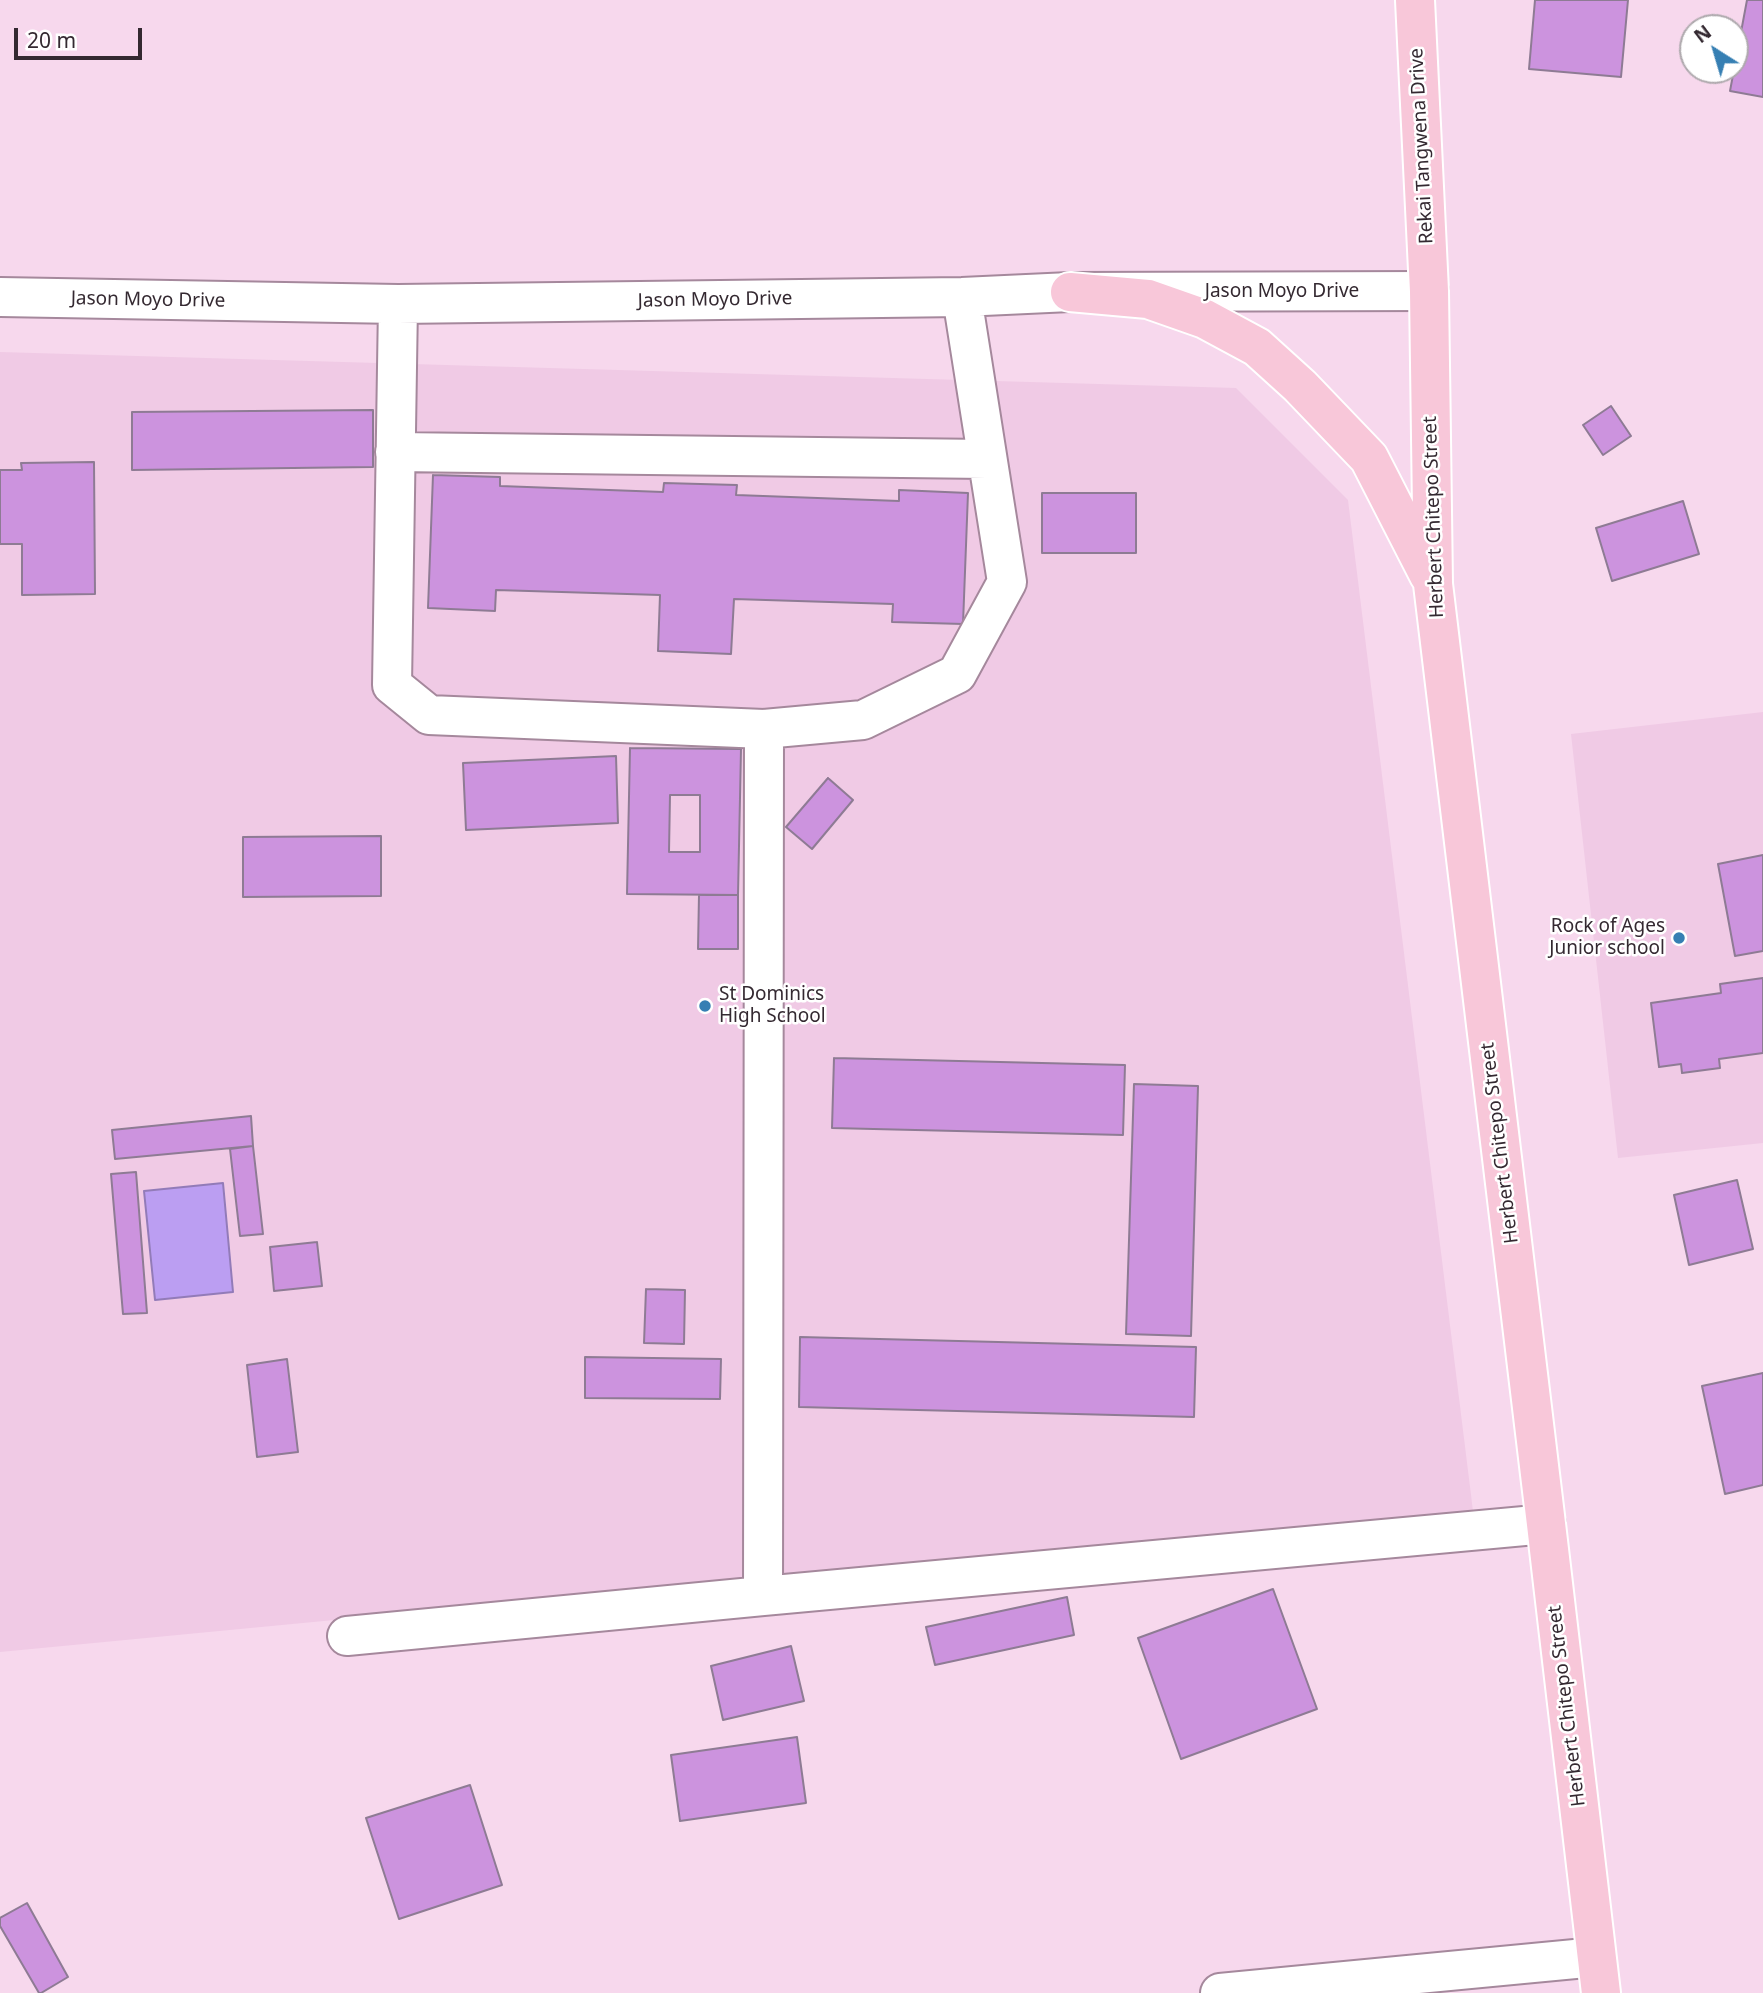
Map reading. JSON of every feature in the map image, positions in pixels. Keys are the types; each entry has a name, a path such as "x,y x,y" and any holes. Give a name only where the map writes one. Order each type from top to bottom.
{"main road":[{"name":"Rekai Tangwena Drive","path":"1415,0 1429,292"},
{"path":"1070,292 1148,299 1205,319 1257,347 1300,386 1369,458 1433,584"},
{"name":"Herbert Chitepo Street","path":"1429,292 1433,584 1598,1975"}],"street":[{"name":"Jason Moyo Drive","path":"0,297 398,304 962,297 1070,292 1429,292"},
{"path":"398,304 392,685 429,715 764,729 863,720 957,674 1007,582 962,297"},
{"path":"395,452 987,459"},
{"path":"763,1596 764,729"},
{"path":"347,1636 1546,1524"},
{"path":"1220,1993 1598,1975"}],"shaded area":[{"name":"St Dominics High School","path":"0,352 1236,388 1348,500 1473,1511 0,1652"},
{"name":"Rock of Ages Junior school","path":"1763,712 1763,1143 1618,1158 1571,734"},
{"path":"223,1183 233,1292 155,1300 144,1191"}],"building":[{"path":"1535,0 1628,0 1621,77 1529,69"},
{"path":"1747,0 1763,0 1763,97 1730,91 1731,84 1749,84 1749,14 1744,14"},
{"path":"1611,406 1631,436 1603,455 1583,425"},
{"path":"373,410 373,467 132,470 132,412"},
{"path":"94,462 95,594 22,595 22,544 0,544 0,470 22,470 21,463"},
{"path":"433,475 500,477 500,486 663,492 664,483 737,485 736,495 899,501 899,490 968,493 963,624 892,622 893,604 734,599 731,654 658,651 660,595 496,590 495,611 428,608"},
{"path":"1042,493 1136,493 1136,553 1042,553"},
{"path":"1683,501 1699,554 1612,581 1596,528"},
{"path":"630,748 741,749 738,895 627,894","holes":["670,795 700,795 700,852 669,852"]},
{"path":"616,756 618,823 466,830 463,763"},
{"path":"828,778 853,800 812,849 786,827"},
{"path":"381,836 381,896 243,897 243,837"},
{"path":"1763,855 1763,951 1735,956 1718,864"},
{"path":"699,895 738,895 738,949 698,949"},
{"path":"1763,978 1763,1053 1719,1059 1720,1068 1682,1073 1681,1064 1659,1067 1651,1003 1721,993 1720,984"},
{"path":"834,1058 1125,1065 1123,1135 832,1128"},
{"path":"1134,1084 1198,1086 1191,1336 1126,1334"},
{"path":"251,1116 253,1146 115,1159 112,1130"},
{"path":"253,1146 263,1234 240,1236 230,1149"},
{"path":"136,1172 147,1313 123,1314 111,1174"},
{"path":"1737,1180 1753,1249 1689,1265 1674,1195"},
{"path":"317,1242 322,1286 274,1291 270,1247"},
{"path":"646,1289 685,1290 684,1344 644,1343"},
{"path":"800,1337 1196,1347 1194,1417 799,1407"},
{"path":"585,1357 721,1359 720,1399 585,1398"},
{"path":"287,1359 298,1452 257,1457 247,1365"},
{"path":"1763,1373 1763,1485 1725,1494 1702,1386"},
{"path":"1273,1589 1317,1709 1181,1759 1138,1638"},
{"path":"1067,1597 1074,1635 935,1665 926,1627"},
{"path":"791,1646 804,1701 723,1720 711,1666"},
{"path":"797,1737 806,1803 680,1821 671,1755"},
{"path":"470,1785 502,1885 399,1919 366,1818"},
{"path":"27,1903 68,1977 41,1993 0,1926 0,1918"}],"place":[{"name":"Rock of Ages Junior school","path":"1679,938"},
{"name":"St Dominics High School","path":"705,1006"}]}
